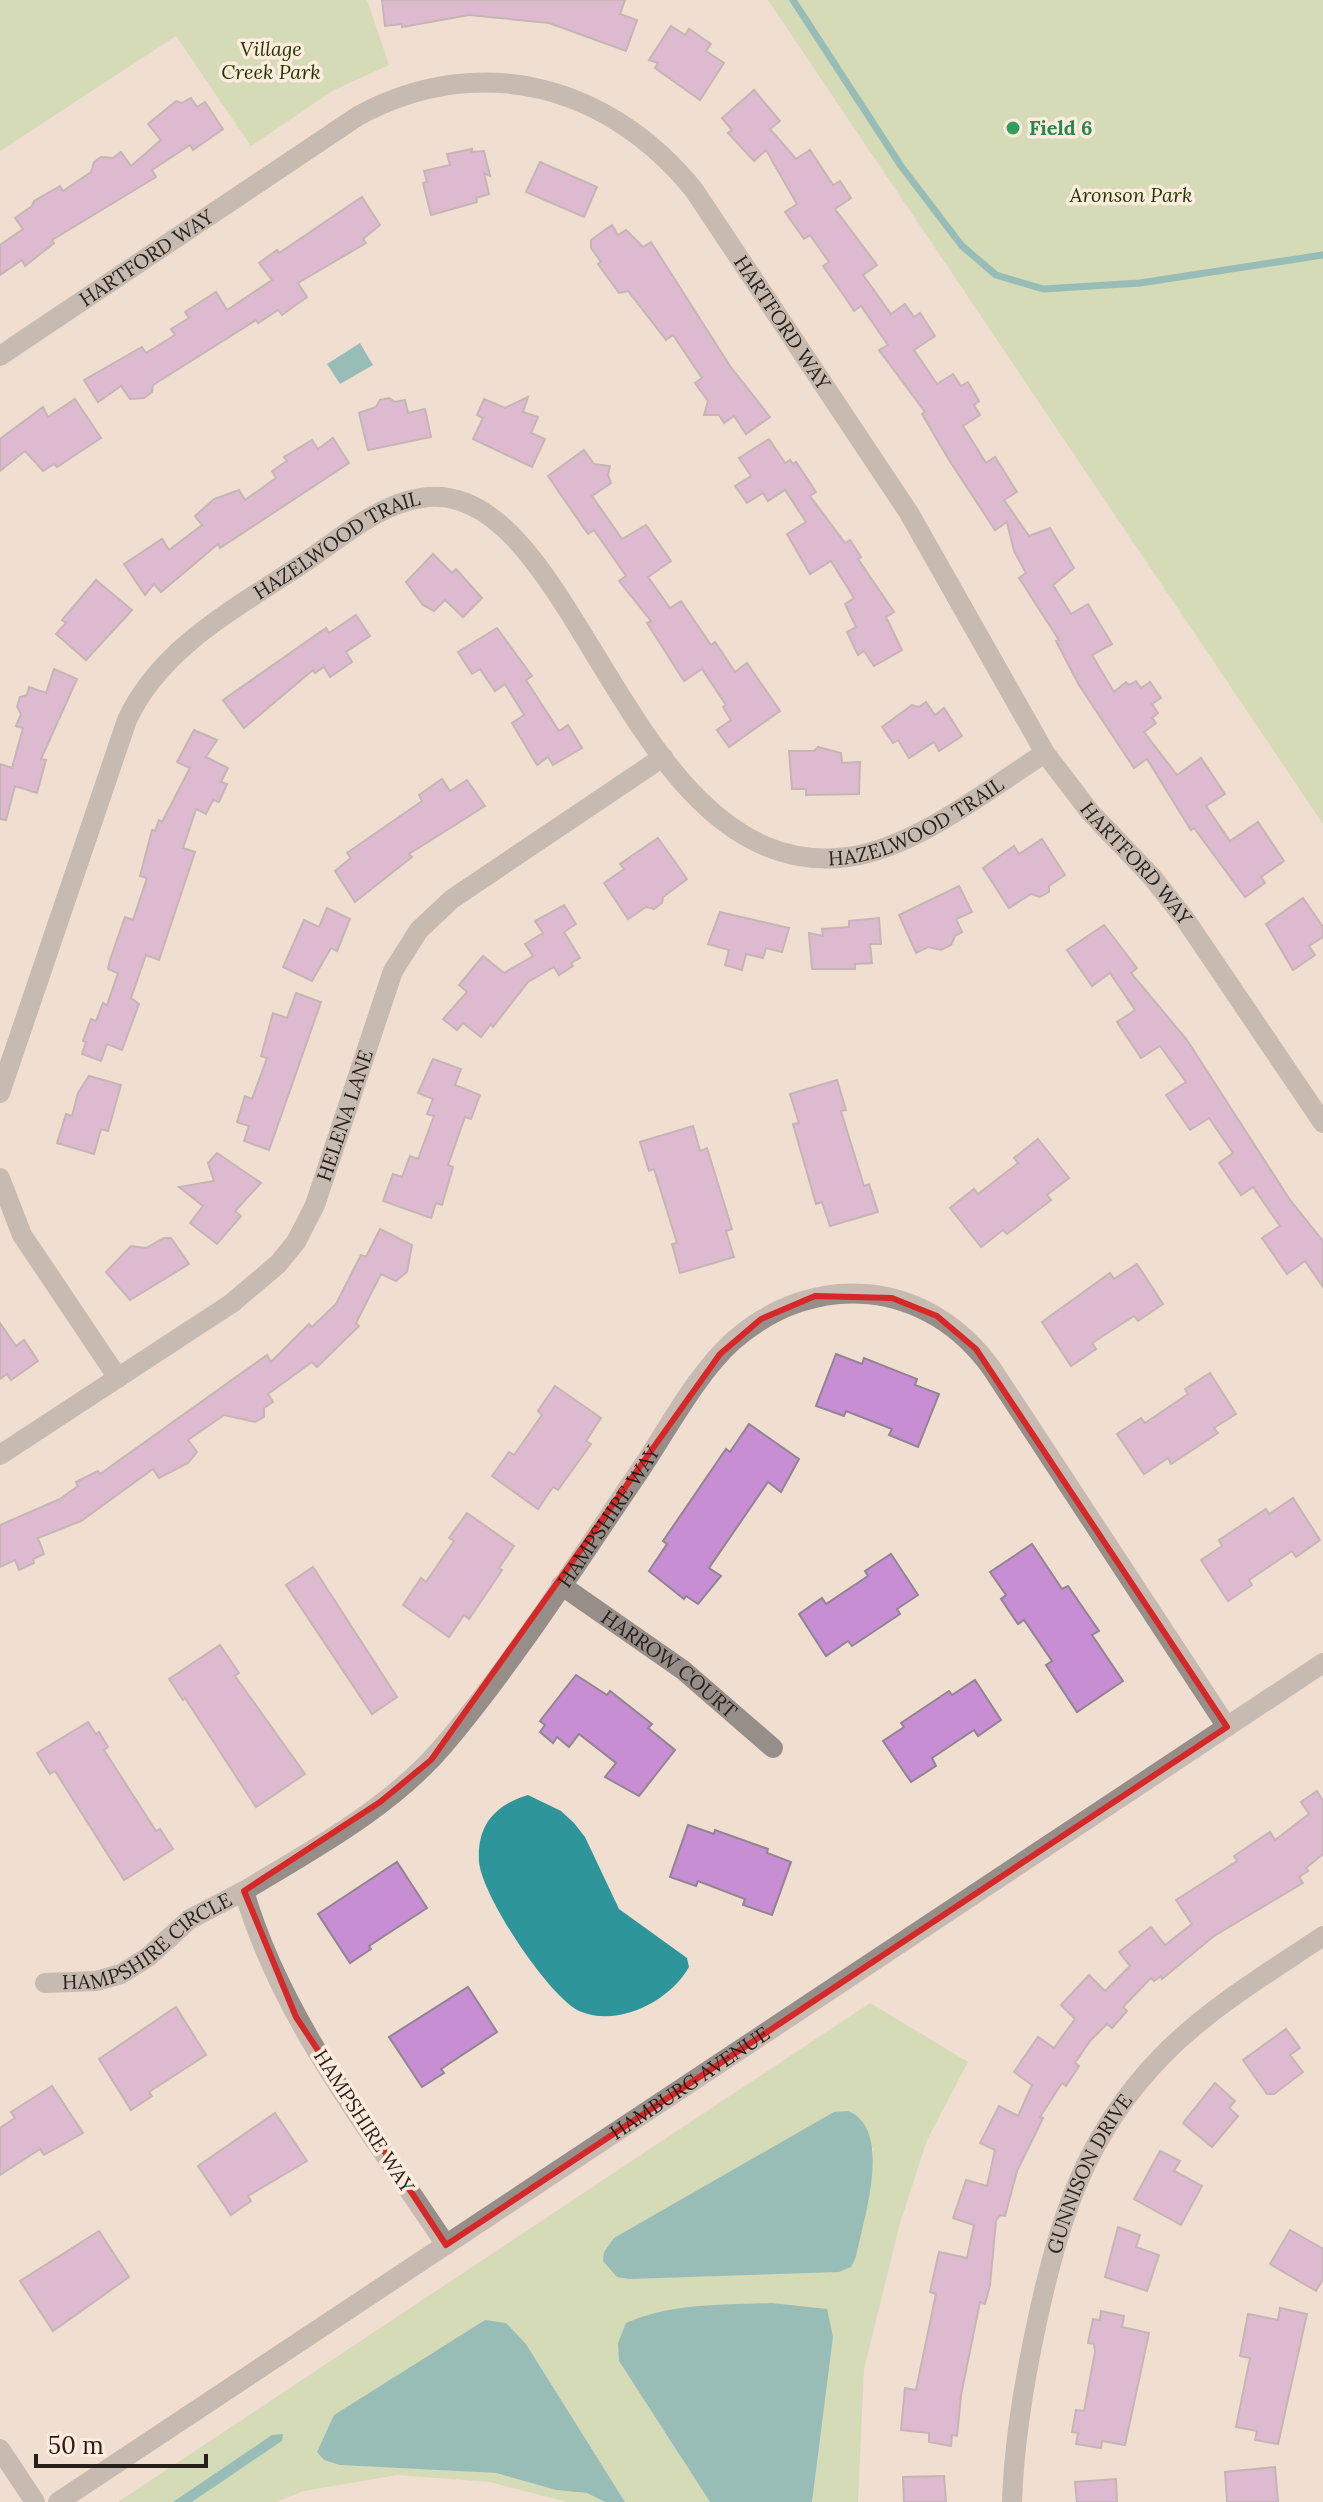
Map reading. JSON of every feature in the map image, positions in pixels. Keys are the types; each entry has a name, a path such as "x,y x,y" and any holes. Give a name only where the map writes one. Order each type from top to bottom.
{"street":[{"name":"HARTFORD WAY","path":"0,356 378,106 439,88 487,83 542,88 569,96 632,128 670,160 694,190 909,513 1045,753 1103,828 1177,909 1323,1123"},
{"name":"HAZELWOOD TRAIL","path":"0,1093 127,720 144,686 195,637 384,509 421,498 440,497 462,501 496,518 536,566 663,757 706,810 742,835 787,852 845,857 909,837 1045,753"},
{"name":"HELENA LANE","path":"0,1455 257,1285 296,1242 315,1205 393,971 419,930 452,899 663,757"},
{"path":"0,1178 22,1235 118,1378"},
{"name":"HAMPSHIRE WAY","path":"446,2245 296,2017 266,1955 244,1891 346,1825 431,1760 561,1585 711,1367 740,1335 770,1314 815,1296 851,1293 892,1298 937,1316 984,1358 1227,1727"},
{"name":"HARROW COURT","path":"561,1585 683,1670 773,1748"},
{"name":"HAMBURG AVENUE","path":"58,2502 1323,1663"},
{"name":"HAMPSHIRE CIRCLE","path":"45,1983 96,1981 121,1974 148,1957 190,1919 244,1891"},
{"name":"GUNNISON DRIVE","path":"1012,2502 1018,2413 1050,2260 1071,2195 1089,2157 1129,2095 1165,2053 1219,2006 1323,1936"},
{"path":"0,2449 35,2502"}],"highlighted area":[{"path":"815,1296 892,1298 937,1316 976,1349 1227,1727 446,2245 296,2017 244,1891 380,1802 431,1760 720,1354 761,1319"}],"green space":[{"name":"Village Creek Park","path":"0,0 367,0 389,65 334,90 251,146 176,36 0,151"},
{"name":"Aronson Park","path":"768,0 1323,0 1323,824"},
{"path":"870,2003 968,2062 927,2140 900,2223 864,2369 858,2502 812,2502 833,2337 619,2361 710,2502 625,2502 526,2344 485,2320 334,2415 317,2453 340,2465 496,2473 556,2490 587,2493 605,2502 567,2502 490,2482 397,2475 304,2491 276,2502 192,2502 282,2441 256,2446 173,2502 118,2502","holes":["874,2148 856,2257 851,2267 839,2272 614,2238 646,2220"]}],"water":[{"path":"360,343 373,365 340,384 327,364"},
{"path":"528,1795 561,1811 574,1823 585,1837 619,1909 687,1958 689,1967 669,1991 656,2000 626,2014 594,2015 579,2011 551,1986 518,1944 491,1897 479,1861 479,1848 490,1818 506,1804"},
{"path":"848,2111 862,2121 870,2136 873,2155 869,2199 851,2267 839,2272 629,2279 617,2277 603,2261 604,2252 614,2238 834,2112"},
{"path":"772,2303 827,2309 833,2337 812,2502 710,2502 619,2361 618,2343 626,2323 643,2316 698,2306"},
{"path":"485,2320 506,2323 526,2344 625,2502 605,2502 587,2493 556,2490 496,2473 340,2465 324,2460 317,2452 334,2415"},
{"path":"283,2434 282,2441 192,2502 173,2502 272,2435"}],"building":[{"path":"382,0 625,0 620,14 637,20 626,51 549,23 469,15 402,27 402,24 385,26"},
{"path":"671,26 685,35 689,29 711,44 706,51 724,63 700,100 655,68 658,63 649,60"},
{"path":"754,90 780,121 770,129 796,159 810,150 833,185 840,181 851,198 835,209 877,265 863,275 891,314 905,304 914,317 920,313 935,336 914,350 937,384 953,374 961,386 968,382 979,401 974,405 980,415 963,426 986,463 995,457 1017,492 1004,500 1029,536 1050,528 1074,568 1053,585 1071,614 1088,604 1112,644 1092,655 1114,692 1126,682 1129,685 1136,681 1141,688 1150,682 1161,698 1152,704 1158,713 1152,718 1156,723 1144,732 1177,775 1201,758 1225,794 1206,806 1230,841 1258,822 1284,861 1261,877 1265,883 1245,897 1194,828 1191,830 1147,759 1134,768 1079,685 1056,641 1059,640 1019,578 1026,573 1014,551 1007,522 995,530 949,460 922,414 925,412 879,350 888,345 861,306 854,311 823,266 829,262 810,235 804,239 785,212 797,204 766,150 754,161 728,133 732,130 722,118"},
{"path":"191,98 197,107 205,102 223,129 193,150 190,145 152,170 156,177 52,240 54,243 25,266 22,260 0,275 0,245 23,229 15,218 34,201 60,186 63,191 91,172 94,162 101,157 113,158 121,152 131,166 161,140 148,124 176,101 182,103"},
{"path":"472,149 472,152 484,151 490,176 484,173 489,194 476,198 477,202 431,215 423,183 427,182 424,171 450,165 447,154"},
{"path":"540,162 597,187 584,217 526,192"},
{"path":"362,197 380,225 363,239 366,243 298,283 307,297 282,315 278,310 258,323 256,320 153,385 152,392 144,398 130,399 121,386 98,402 84,380 142,347 146,353 175,335 171,329 189,318 185,312 216,292 227,310 272,280 259,263"},
{"path":"612,225 618,235 626,230 643,247 651,242 730,366 770,417 746,434 734,416 724,423 719,415 704,415 708,401 695,383 702,378 673,335 666,340 628,291 619,293 598,264 601,262 591,248 591,240"},
{"path":"528,397 523,412 538,417 531,433 545,439 532,467 473,439 483,418 477,415 484,399 505,408"},
{"path":"389,398 395,402 405,400 408,413 425,409 431,437 368,450 359,413"},
{"path":"75,399 101,438 57,467 54,464 43,471 25,451 0,471 0,439 43,407 48,417"},
{"path":"333,438 349,463 220,548 218,544 161,592 154,584 145,595 124,564 162,539 169,550 202,525 195,516 214,499 239,490 245,500 276,478 272,471 287,461 284,457 312,440 318,449"},
{"path":"769,439 785,463 790,460 793,464 796,462 816,492 810,496 845,543 850,540 861,557 858,559 894,612 886,617 902,650 874,666 864,651 858,655 847,632 856,627 845,604 854,598 831,561 810,574 787,534 806,522 785,490 768,501 763,493 747,503 735,486 751,476 739,458"},
{"path":"584,450 594,464 610,466 608,475 611,483 592,496 622,539 646,525 671,561 648,577 670,608 681,601 711,645 715,642 735,672 747,663 780,711 729,747 717,730 731,720 723,707 726,705 702,669 684,681 647,623 651,621 619,581 626,576 594,530 588,534 548,476"},
{"path":"433,554 452,573 456,569 482,598 463,617 445,600 434,611 423,605 406,582"},
{"path":"96,580 132,610 86,660 56,634 66,623 62,620"},
{"path":"356,615 370,636 346,652 352,662 330,677 324,667 315,673 313,670 244,728 223,700 326,628 329,633"},
{"path":"497,628 532,676 526,680 559,731 568,725 582,748 553,765 548,757 537,765 512,723 524,715 505,684 495,691 480,669 472,674 458,652"},
{"path":"54,669 77,679 41,759 46,760 37,793 15,786 6,820 0,819 0,764 12,768 23,728 16,726 21,714 17,707 20,697 27,695 29,687 46,693"},
{"path":"926,702 935,715 944,708 962,736 939,751 934,742 909,758 898,740 893,743 882,727 912,705 919,707"},
{"path":"194,730 217,740 206,757 228,768 221,782 227,784 219,802 213,800 206,814 196,809 183,848 195,852 159,960 146,955 131,998 139,1004 122,1050 107,1044 101,1061 82,1054 86,1042 83,1041 91,1019 96,1021 103,1003 107,1005 118,973 108,969 110,960 125,917 133,920 147,878 140,876 152,830 155,831 159,820 162,822 190,768 177,762"},
{"path":"818,747 841,753 842,763 860,762 859,794 806,795 806,789 792,789 789,751 814,751"},
{"path":"442,779 450,791 467,780 485,806 409,854 412,857 355,902 335,871 351,858 347,853 422,801 419,795"},
{"path":"658,838 687,879 663,897 662,903 654,909 646,907 628,919 604,883 624,869 620,864"},
{"path":"1042,839 1065,875 1049,886 1049,892 1040,897 1031,894 1009,908 983,868 1014,846 1019,854"},
{"path":"959,886 972,912 956,919 962,932 955,936 951,945 941,950 928,947 916,953 899,915"},
{"path":"1303,898 1323,927 1323,937 1309,946 1315,955 1293,970 1266,924"},
{"path":"564,905 576,924 564,932 580,958 571,963 573,966 559,975 554,967 528,982 493,1027 491,1024 481,1037 463,1023 457,1030 443,1019 467,992 459,985 483,956 504,973 533,956 525,944 543,933 535,921"},
{"path":"327,908 350,919 337,951 331,948 312,981 283,967 304,920 319,927"},
{"path":"720,912 789,928 782,952 766,948 763,958 746,954 742,970 725,965 729,950 708,944"},
{"path":"879,918 881,944 870,944 872,963 855,964 855,969 812,969 809,933 823,936 822,929 849,927 849,921"},
{"path":"1104,925 1137,968 1131,973 1187,1040 1290,1200 1323,1241 1323,1287 1305,1261 1287,1274 1262,1238 1280,1226 1253,1187 1241,1195 1219,1163 1233,1153 1209,1118 1190,1130 1166,1095 1186,1082 1160,1046 1141,1058 1117,1022 1135,1010 1110,973 1092,986 1067,950"},
{"path":"296,993 321,1002 269,1150 244,1141 249,1126 237,1122 245,1096 252,1099 267,1058 261,1056 273,1013 287,1018"},
{"path":"433,1059 461,1069 455,1085 480,1095 471,1119 465,1117 448,1165 453,1167 442,1205 436,1203 431,1218 383,1201 393,1174 402,1177 410,1156 418,1159 434,1116 427,1114 433,1099 418,1093"},
{"path":"89,1076 121,1085 108,1131 101,1129 94,1154 57,1143 66,1114 72,1116 78,1093"},
{"path":"837,1080 846,1110 841,1111 864,1186 869,1184 878,1212 830,1226 822,1202 816,1204 793,1124 799,1123 790,1094"},
{"path":"693,1126 700,1151 707,1148 732,1229 726,1231 734,1257 680,1273 672,1244 677,1243 654,1169 649,1171 640,1142"},
{"path":"1038,1139 1069,1178 1047,1195 1051,1200 1007,1234 1003,1230 981,1247 950,1208 974,1189 978,1194 1018,1163 1014,1158"},
{"path":"217,1153 261,1183 235,1211 241,1216 217,1244 190,1223 203,1206 179,1187 214,1181 208,1163"},
{"path":"380,1229 412,1245 407,1272 396,1281 381,1274 356,1323 359,1326 317,1367 312,1362 268,1394 273,1402 264,1408 264,1417 255,1422 224,1415 188,1440 197,1452 188,1463 159,1478 153,1469 81,1521 38,1538 44,1554 33,1559 34,1563 19,1570 15,1560 0,1567 0,1525 60,1499 78,1486 76,1482 98,1471 100,1474 267,1355 271,1362 309,1324 312,1327 336,1304 361,1255 366,1257"},
{"path":"164,1238 171,1238 189,1264 130,1300 106,1272 131,1246 146,1248"},
{"path":"1137,1264 1163,1304 1138,1321 1134,1316 1092,1343 1096,1349 1071,1366 1042,1322 1110,1273 1114,1279"},
{"path":"0,1323 16,1346 24,1340 38,1361 11,1380 7,1374 0,1379"},
{"path":"836,1354 862,1364 864,1358 917,1379 915,1385 939,1394 918,1447 889,1435 892,1429 846,1411 844,1416 816,1406"},
{"path":"1210,1373 1236,1414 1214,1428 1218,1433 1171,1464 1168,1458 1144,1474 1117,1434 1141,1418 1145,1423 1188,1394 1185,1389"},
{"path":"555,1386 601,1418 586,1441 591,1444 558,1490 553,1487 538,1509 492,1476 509,1452 514,1455 542,1415 538,1411"},
{"path":"749,1424 799,1459 781,1492 768,1482 709,1568 721,1576 698,1604 686,1596 684,1599 649,1571 667,1544 663,1541 726,1449 730,1452"},
{"path":"1293,1498 1320,1540 1296,1557 1292,1551 1249,1580 1252,1585 1228,1601 1201,1560 1222,1546 1219,1540 1266,1509 1269,1514"},
{"path":"467,1513 514,1546 469,1619 464,1615 449,1637 403,1605 421,1578 426,1582 454,1541 449,1538"},
{"path":"1032,1544 1062,1589 1068,1586 1099,1631 1092,1635 1123,1681 1077,1712 1046,1665 1052,1661 1024,1620 1018,1624 1001,1599 1006,1595 990,1572"},
{"path":"891,1554 918,1595 897,1609 900,1614 852,1646 848,1641 826,1656 799,1614 822,1598 826,1604 868,1576 865,1571"},
{"path":"313,1567 397,1697 372,1714 286,1585"},
{"path":"220,1645 239,1673 235,1676 305,1774 256,1807 185,1698 183,1700 169,1679"},
{"path":"576,1675 607,1695 610,1691 652,1724 648,1728 675,1750 639,1796 605,1777 616,1763 579,1734 569,1747 557,1737 553,1743 540,1732 545,1725 540,1721"},
{"path":"975,1680 1001,1720 978,1736 974,1730 932,1758 936,1766 911,1782 883,1741 904,1727 901,1723 949,1691 952,1695"},
{"path":"88,1722 96,1734 99,1732 108,1747 104,1750 156,1831 160,1829 173,1849 124,1880 55,1771 50,1774 37,1753"},
{"path":"1317,1791 1323,1801 1323,1854 1299,1877 1303,1883 1214,1936 1162,1979 1161,1976 1154,1981 1151,1978 1123,2007 1127,2011 1112,2028 1107,2024 1075,2063 1079,2066 1066,2086 1062,2083 1040,2117 1043,2118 1017,2171 1005,2216 1000,2215 996,2221 990,2285 985,2304 980,2302 961,2395 957,2436 952,2435 951,2446 929,2442 929,2433 901,2430 905,2388 916,2390 936,2294 930,2292 939,2252 967,2258 974,2225 953,2218 966,2180 987,2186 995,2150 980,2143 999,2106 1018,2116 1032,2085 1014,2072 1038,2037 1054,2048 1075,2019 1061,2005 1089,1975 1105,1991 1130,1966 1119,1952 1151,1927 1165,1945 1192,1924 1176,1900 1237,1861 1234,1856 1270,1832 1275,1840 1309,1814 1301,1802"},
{"path":"688,1825 714,1834 715,1830 768,1849 767,1853 791,1862 772,1915 743,1905 745,1899 698,1881 696,1886 670,1877"},
{"path":"397,1862 427,1908 369,1946 371,1949 350,1963 318,1914"},
{"path":"468,1987 497,2032 441,2069 444,2073 422,2087 389,2037"},
{"path":"176,2007 206,2055 149,2092 152,2096 131,2110 99,2059"},
{"path":"1286,2029 1300,2048 1290,2055 1303,2072 1274,2094 1267,2094 1243,2060"},
{"path":"1215,2083 1235,2101 1229,2108 1238,2116 1212,2147 1183,2123"},
{"path":"52,2086 83,2133 44,2155 40,2149 0,2175 0,2128 15,2118 11,2112"},
{"path":"275,2113 307,2161 248,2196 251,2201 231,2215 198,2166"},
{"path":"1160,2151 1180,2161 1174,2171 1202,2186 1181,2225 1134,2199"},
{"path":"1118,2227 1140,2235 1136,2247 1159,2255 1147,2291 1105,2277"},
{"path":"1290,2230 1323,2249 1323,2279 1316,2291 1270,2264"},
{"path":"99,2231 129,2277 53,2331 20,2281"},
{"path":"1280,2308 1307,2314 1278,2444 1255,2440 1257,2431 1236,2427 1250,2358 1240,2356 1248,2314 1278,2320"},
{"path":"1101,2311 1124,2316 1122,2327 1149,2333 1125,2445 1102,2441 1101,2448 1076,2444 1078,2433 1072,2432 1076,2410 1084,2411 1095,2352 1094,2344 1088,2343 1093,2319 1100,2320"},
{"path":"1275,2467 1278,2502 1227,2502 1225,2472"},
{"path":"944,2476 946,2502 904,2502 903,2477"},
{"path":"1116,2479 1117,2502 1077,2502 1075,2482"}],"waterway":[{"path":"793,0 901,166 962,246 996,275 1043,289 1140,283 1323,255"}],"place":[{"name":"Field 6","path":"1013,128"}]}
